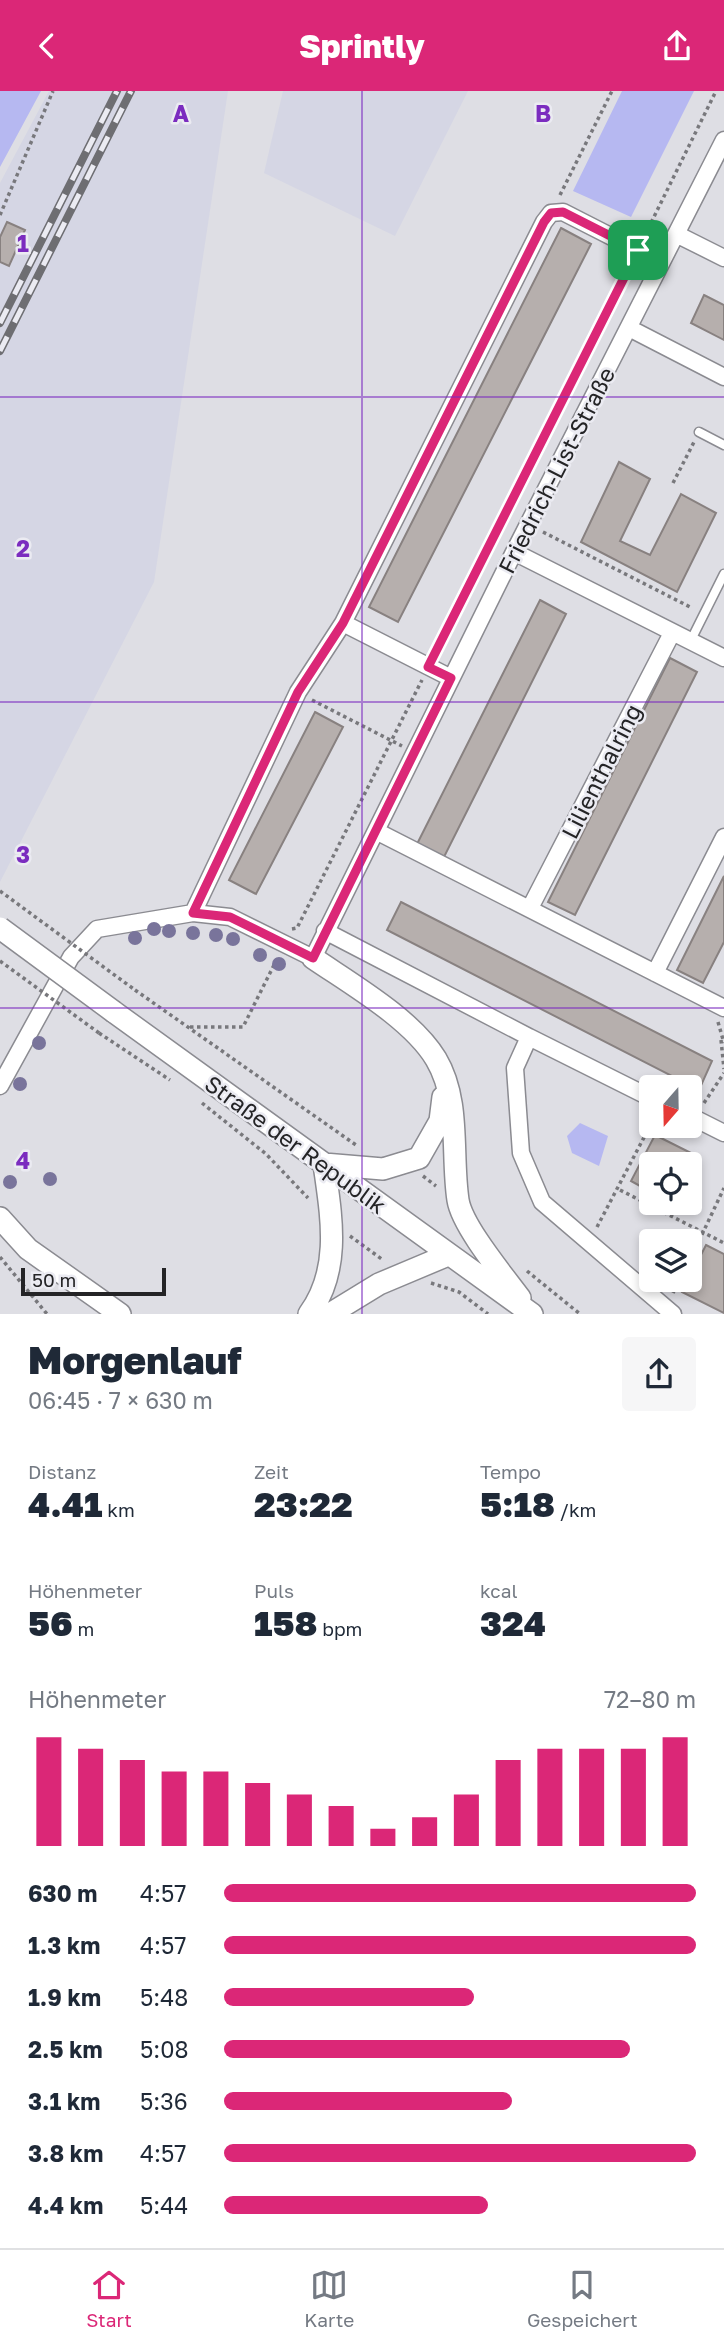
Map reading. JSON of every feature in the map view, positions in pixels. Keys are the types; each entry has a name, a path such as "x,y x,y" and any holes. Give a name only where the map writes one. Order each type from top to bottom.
{"main road":[{"name":"Straße der Republik","path":"0,927 532,1314"},
{"path":"313,958 413,1032 436,1059 445,1081 456,1142 458,1202 483,1249 532,1314"},
{"path":"309,1314 322,1296 330,1264 332,1224 324,1164 383,1169 419,1158 440,1121 445,1081"},
{"path":"0,1218 28,1249 120,1314"},
{"path":"330,1314 401,1273 448,1255"}],"street":[{"name":"Friedrich-List-Straße","path":"313,958 514,552 724,141"},
{"path":"193,913 298,692 343,623 544,222 551,213 563,212 661,262"},
{"path":"678,235 724,258"},
{"path":"629,328 724,377"},
{"path":"514,552 724,659"},
{"path":"343,623 451,678"},
{"name":"Lilienthalring","path":"530,908 672,633"},
{"path":"376,831 724,1008"},
{"path":"655,973 724,837"},
{"path":"0,1086 71,957 97,929 193,913 230,917 313,958"},
{"path":"325,930 639,1092"},
{"path":"529,1037 515,1068 522,1153 542,1202 673,1314"},
{"path":"702,1123 724,1133"}],"lane":[{"path":"699,432 724,445"},
{"path":"690,642 724,574"}],"path":[{"path":"0,215 52,91"},
{"path":"551,213 612,91"},
{"path":"290,929 297,928 716,91"},
{"path":"673,483 699,432"},
{"path":"529,525 704,614"},
{"path":"298,692 414,753"},
{"path":"0,891 135,990"},
{"path":"188,1027 243,1027 284,945"},
{"path":"0,961 99,1033 176,1083"},
{"path":"702,1101 724,1071 720,1039"},
{"path":"197,1098 266,1154 332,1224 401,1273 459,1292 488,1314"},
{"path":"589,1243 644,1138"},
{"path":"703,1232 724,1188"},
{"path":"619,1190 724,1243"},
{"path":"0,1257 47,1314"}],"shaded area":[{"path":"0,91 41,91 0,167"},
{"path":"49,91 228,91 154,582 0,882 0,183"},
{"path":"283,91 468,91 395,236 264,173"},
{"path":"622,91 694,91 631,217 573,191"},
{"path":"580,1123 608,1136 599,1166 572,1153 567,1136"}],"building":[{"path":"7,222 25,230 9,266 0,262 0,237"},
{"path":"561,228 591,244 398,622 369,607"},
{"path":"704,295 724,305 724,340 691,323"},
{"path":"619,462 650,479 620,541 650,555 681,494 716,513 677,592 581,542"},
{"path":"540,600 566,614 444,857 417,844"},
{"path":"670,658 697,672 575,915 548,902"},
{"path":"315,712 343,727 256,894 229,880"},
{"path":"724,876 724,942 703,983 677,970"},
{"path":"401,902 712,1061 702,1083 702,1075 670,1075 387,930"},
{"path":"653,1138 661,1138 689,1152 646,1152"},
{"path":"639,1166 639,1185 631,1181"},
{"path":"706,1245 724,1254 724,1313 682,1292 702,1292 702,1253"}],"railway":[{"path":"0,323 117,91"},
{"path":"0,351 131,91"}],"route":[{"path":"563,212 638,250 428,667 451,678 313,958 230,917 193,913 298,692 343,623 544,222 551,213 563,212"}]}
